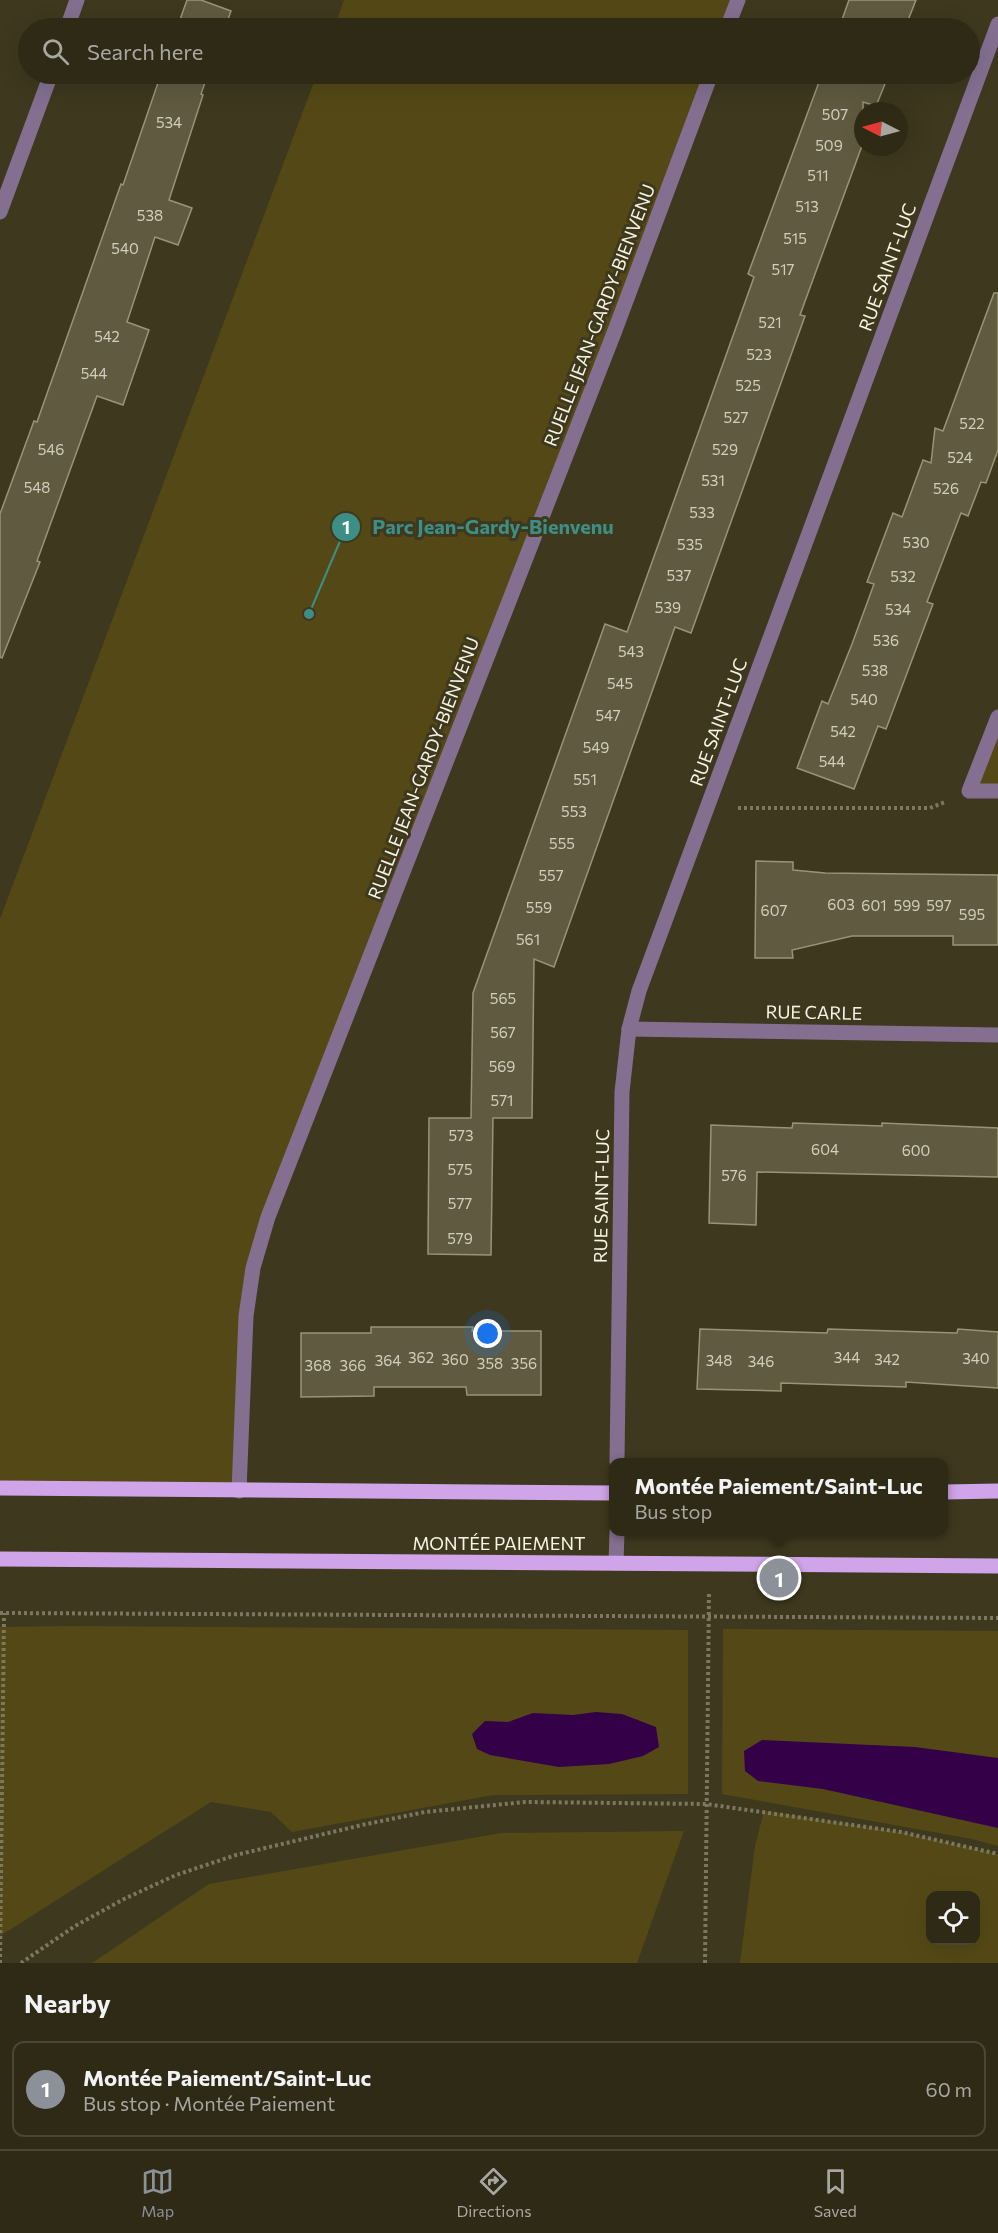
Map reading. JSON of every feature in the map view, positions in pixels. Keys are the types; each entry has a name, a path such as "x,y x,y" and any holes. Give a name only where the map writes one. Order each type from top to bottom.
{"main road":[{"path":"0,1488 609,1493"},
{"path":"948,1492 998,1491"},
{"name":"MONTÉE PAIEMENT","path":"0,1559 998,1566"}],"street":[{"path":"71,18 78,0"},
{"path":"731,18 738,0"},
{"name":"RUE SAINT-LUC","path":"980,72 998,24"},
{"path":"0,212 47,84"},
{"name":"RUELLE JEAN-GARDY-BIENVENU","path":"239,1491 246,1316 253,1268 268,1217 614,333 707,84"},
{"name":"RUE SAINT-LUC","path":"617,1458 622,1092 629,1029 639,991 976,84"},
{"path":"998,717 969,791 998,791"},
{"name":"RUE CARLE","path":"629,1029 998,1035"},
{"path":"616,1563 617,1536"}],"path":[{"path":"707,807 930,808 969,791"},
{"path":"705,1963 709,1563"},
{"path":"0,1963 2,1613 998,1618"},
{"path":"21,1963 75,1926 124,1899 176,1875 236,1855 425,1812 525,1802 706,1804 901,1832 998,1854"}],"shaded area":[{"path":"344,0 738,0 731,18 338,18"},
{"path":"313,84 707,84 253,1268 239,1491 0,1488 0,919"},
{"path":"998,717 998,791 969,791"},
{"path":"0,1627 688,1630 688,1794 493,1795 292,1832 271,1812 211,1802 0,1936"},
{"path":"723,1629 998,1631 998,1846 972,1839 722,1794"},
{"path":"596,1712 622,1714 656,1727 659,1747 643,1756 609,1764 559,1767 490,1755 477,1749 472,1734 485,1721 508,1722 533,1713 573,1715"},
{"path":"762,1740 915,1747 998,1758 998,1828 823,1789 758,1781 745,1771 744,1751"},
{"path":"764,1811 901,1832 998,1854 998,1963 740,1963 755,1846"},
{"path":"684,1831 637,1963 92,1963 209,1884 501,1833"}],"building":[{"path":"187,0 201,0 231,11 229,18 181,18"},
{"path":"849,0 916,0 909,18 843,18"},
{"path":"158,84 204,84 169,200 192,208 178,245 155,237 127,322 149,330 123,405 97,396 37,561 40,562 2,658 0,657 0,514 34,421 37,422 121,184 123,185"},
{"path":"818,84 885,84 878,102 854,102 854,156 858,156 800,315 805,316 691,633 675,627 554,967 534,959 532,1118 493,1118 491,1255 428,1254 429,1118 471,1118 473,993 605,624 627,632 754,277 748,274"},
{"path":"994,293 998,293 998,450 986,483 981,482 968,516 961,513 927,602 933,604 886,729 878,726 854,789 797,768 822,701 828,704 852,644 874,584 867,582 893,513 902,517 923,460 931,463 935,428 943,431"},
{"path":"756,861 793,862 793,870 825,873 998,875 998,945 953,945 953,936 852,936 792,950 793,958 755,958"},
{"path":"793,1123 882,1126 882,1123 998,1128 998,1177 757,1172 756,1225 709,1223 711,1125 792,1128"},
{"path":"371,1327 473,1327 472,1331 541,1331 541,1395 467,1395 466,1387 374,1387 374,1396 301,1397 301,1333 371,1333"},
{"path":"700,1329 827,1333 828,1329 957,1333 958,1329 998,1332 998,1388 906,1382 906,1387 781,1383 781,1391 697,1389"}],"place":[{"name":"Parc Jean-Gardy-Bienvenu","path":"309,614"},
{"name":"Montée Paiement/Saint-Luc","path":"779,1578"}]}
